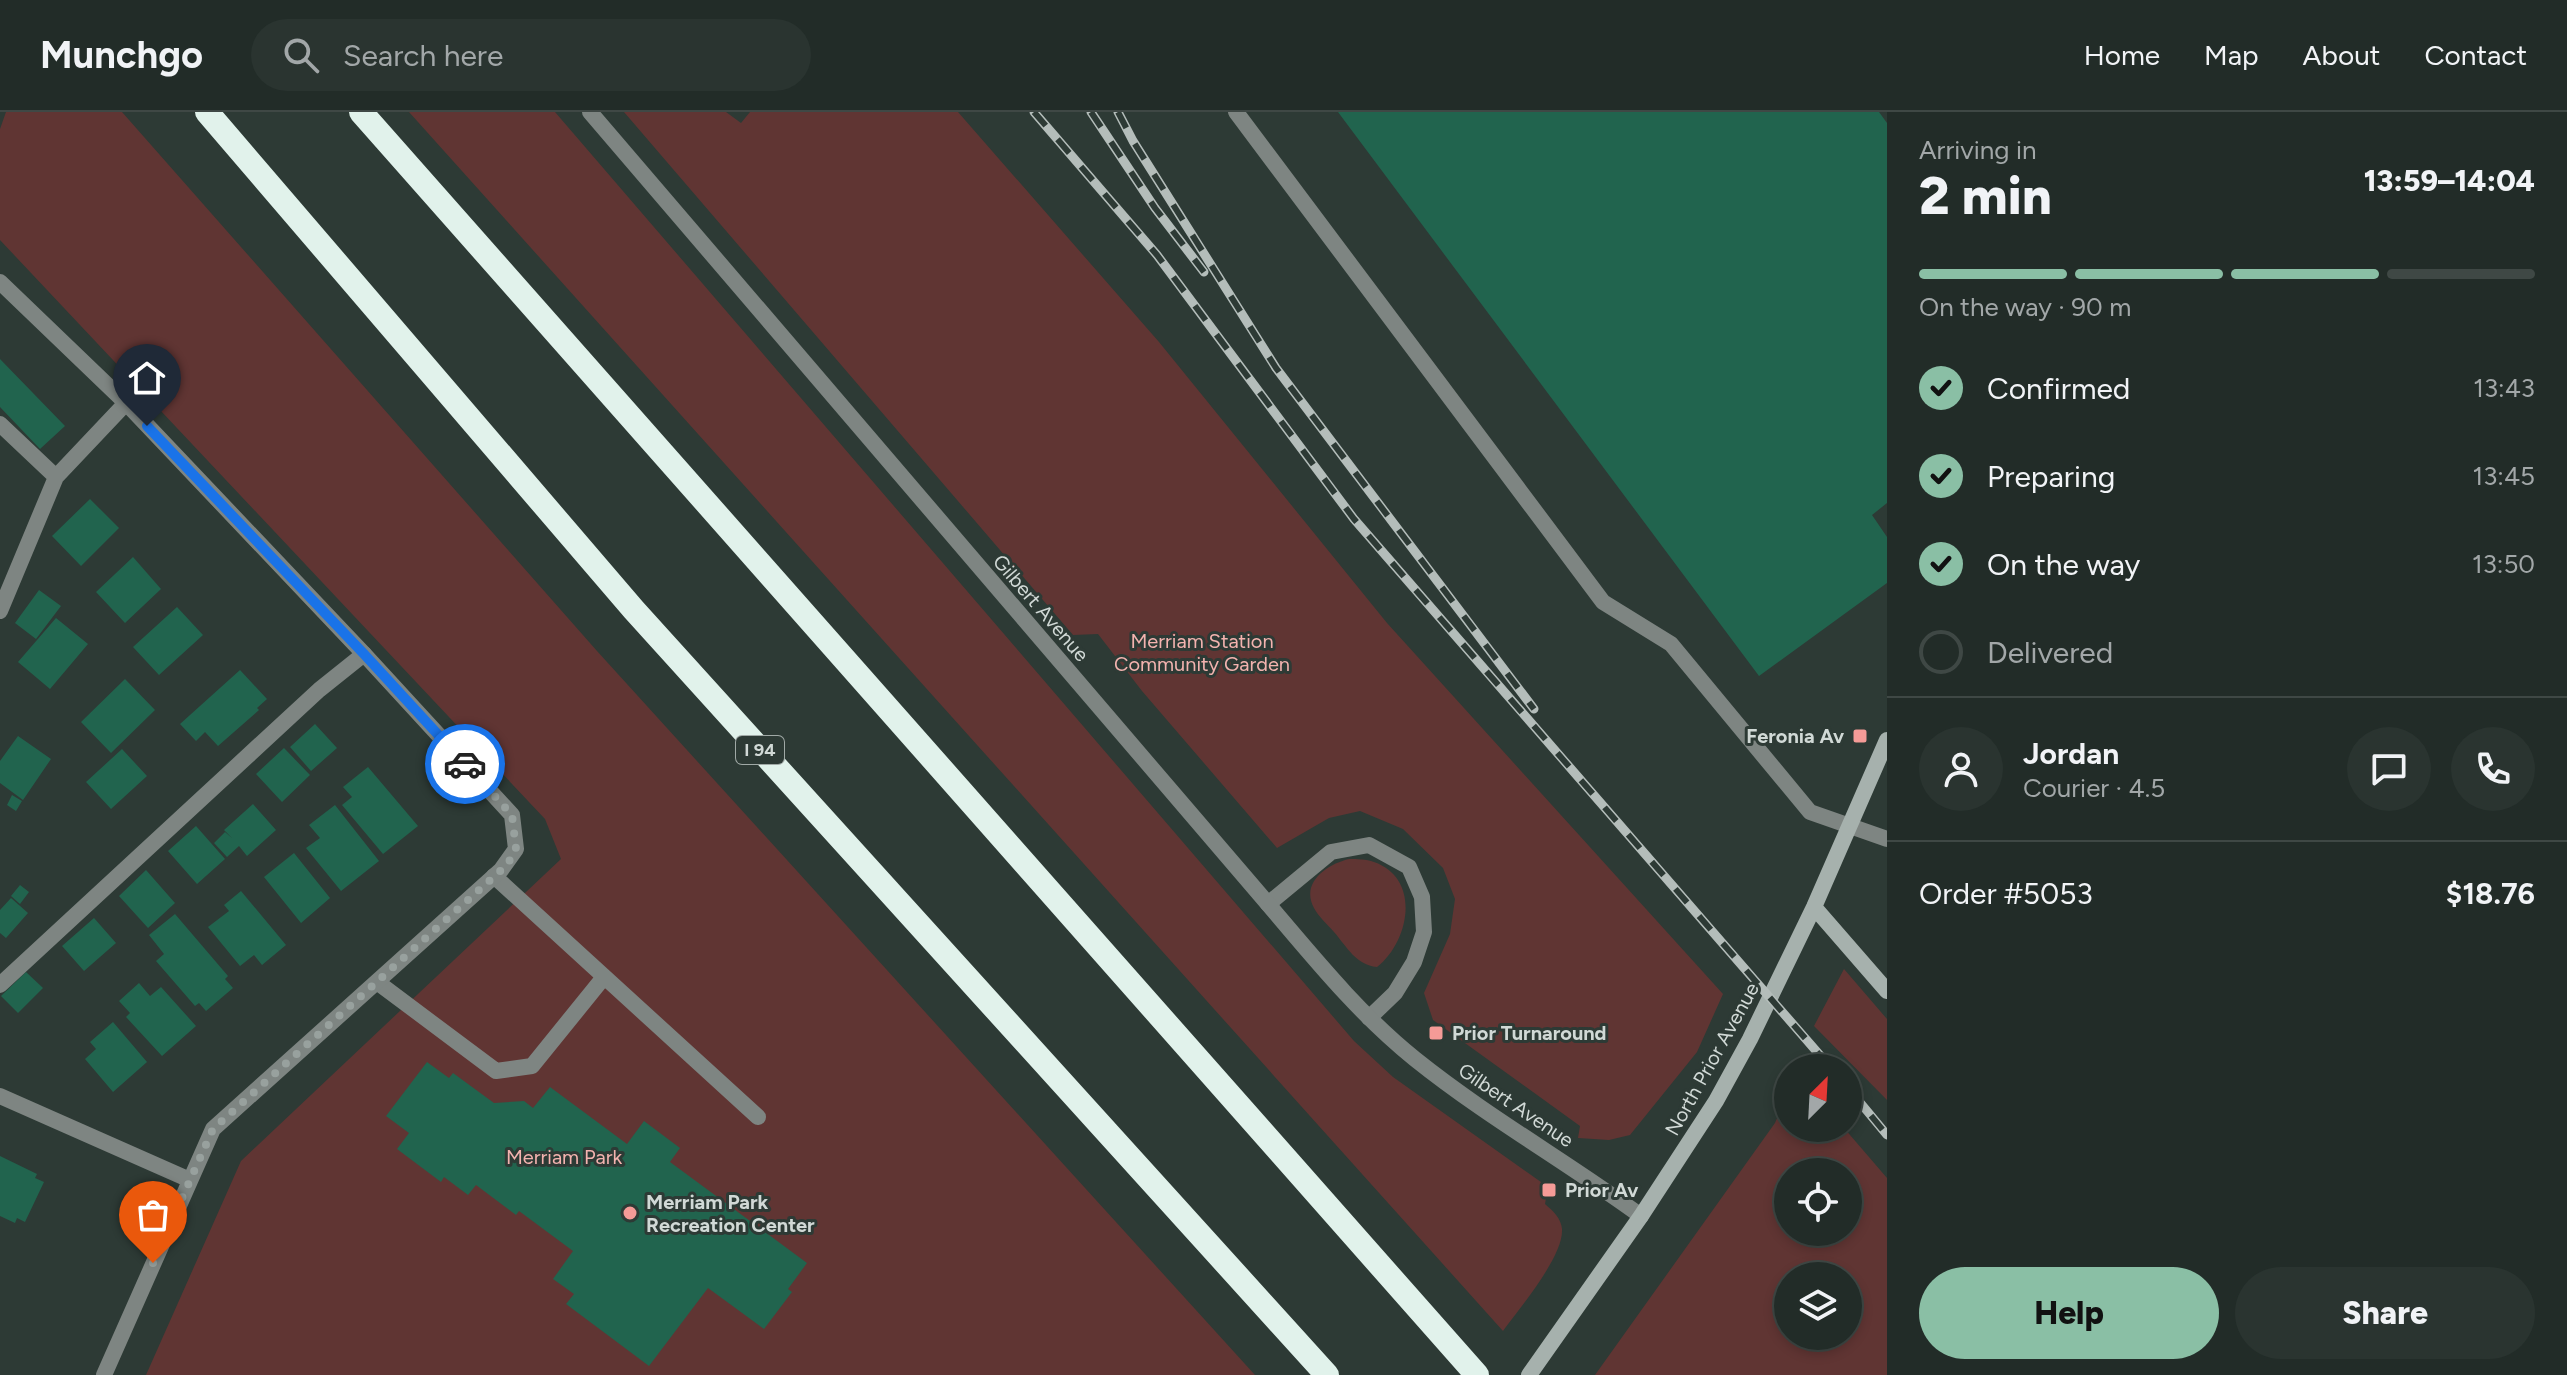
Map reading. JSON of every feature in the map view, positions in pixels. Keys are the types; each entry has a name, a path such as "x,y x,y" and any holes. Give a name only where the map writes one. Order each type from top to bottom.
{"highway":[{"name":"I 94","path":"207,112 634,610 1327,1375"},
{"path":"361,112 1477,1375"}],"street":[{"name":"Gilbert Avenue","path":"590,112 1369,1018 1451,1088 1578,1170 1641,1216"},
{"path":"1236,112 1603,602 1671,644 1810,812 1887,839"},
{"path":"0,282 126,403 512,815 516,849 507,865 213,1129 104,1375"},
{"path":"0,611 56,477 126,403"},
{"path":"0,424 56,477"},
{"path":"0,985 319,690 364,654"},
{"name":"North Prior Avenue","path":"1529,1375 1641,1216 1716,1101 1814,907 1887,740"},
{"path":"1268,904 1331,852 1369,845 1409,867 1422,897 1424,932 1414,962 1402,983 1369,1018"},
{"path":"494,876 758,1117"},
{"path":"1814,907 1887,991"},
{"path":"377,982 496,1071 532,1066 604,977"},
{"path":"0,1096 190,1180"}],"green space":[{"name":"Merriam Park","path":"6,112 122,112 597,651 1255,1375 146,1375 241,1161 561,859 545,819 0,240 0,129"},
{"path":"409,112 555,112 1354,1041 1393,1077 1548,1187 1545,1204 1560,1221 1561,1240 1539,1282 1503,1331"},
{"name":"Merriam Station Community Garden","path":"624,112 726,112 741,123 750,112 958,112 1159,342 1387,623 1723,994 1697,1052 1630,1135 1609,1140 1578,1138 1580,1126 1433,1020 1424,993 1450,934 1455,899 1443,868 1403,829 1360,811 1329,818 1277,848 1142,691 1098,634 1073,635"},
{"path":"1349,859 1371,861 1389,870 1399,882 1404,896 1406,912 1403,927 1388,956 1377,967 1363,963 1352,954 1318,914 1311,899 1313,882 1318,876 1333,865"},
{"path":"1844,969 1887,1019 1887,1100 1862,1075 1862,1054 1842,1054 1814,1026"},
{"path":"1774,1124 1774,1142 1856,1142 1887,1178 1887,1375 1595,1375"}],"building":[{"path":"1338,112 1879,112 1887,123 1887,503 1872,515 1887,537 1887,583 1759,676"},
{"path":"0,359 65,426 40,449 0,407"},
{"path":"90,499 119,528 81,566 52,536"},
{"path":"133,557 161,589 125,623 96,592"},
{"path":"39,590 61,606 36,639 15,623"},
{"path":"177,607 203,635 159,675 133,647"},
{"path":"56,618 88,644 50,689 18,662"},
{"path":"240,670 267,699 257,708 259,710 218,746 205,732 196,741 180,724"},
{"path":"125,679 155,710 111,753 81,722"},
{"path":"315,724 337,748 311,771 290,747"},
{"path":"18,736 51,759 23,800 0,783 0,761"},
{"path":"284,748 310,775 282,802 256,774"},
{"path":"122,749 147,776 111,809 86,782"},
{"path":"368,767 418,826 383,854 342,805 352,797 343,787"},
{"path":"12,795 22,801 16,811 7,805"},
{"path":"253,804 276,830 247,856 239,846 227,857 214,843 225,832 232,838 224,830"},
{"path":"335,805 379,861 341,891 306,848 320,838 309,825"},
{"path":"196,826 225,859 197,884 168,851"},
{"path":"294,853 330,898 301,923 264,877"},
{"path":"146,870 175,903 148,928 119,896"},
{"path":"20,885 29,892 20,904 11,896"},
{"path":"241,891 286,945 262,965 254,955 240,966 208,927 229,911 224,905"},
{"path":"11,898 28,913 6,938 0,933 0,910"},
{"path":"175,914 228,976 225,979 233,988 206,1011 199,1003 195,1006 156,961 164,954 149,935"},
{"path":"94,918 116,943 84,971 62,946"},
{"path":"26,972 43,988 18,1013 1,996"},
{"path":"139,983 150,996 161,987 196,1026 162,1056 126,1017 130,1013 119,1001"},
{"path":"113,1022 147,1062 113,1092 85,1059 96,1049 90,1042"},
{"name":"Merriam Park Recreation Center","path":"427,1062 449,1078 453,1073 494,1103 524,1101 533,1108 550,1087 627,1144 644,1121 680,1148 670,1162 807,1263 788,1289 792,1292 764,1329 708,1288 649,1366 566,1304 574,1294 553,1279 573,1251 519,1211 516,1215 476,1185 468,1195 444,1177 441,1182 397,1149 409,1133 386,1116"},
{"path":"0,1156 37,1174 35,1178 44,1182 25,1222 17,1218 15,1223 0,1216"}],"railway":[{"path":"1034,112 1157,255 1354,519 1819,1054"},
{"path":"1091,112 1155,208 1204,272"},
{"path":"1118,112 1133,141 1276,368 1534,709"},
{"path":"1862,1105 1887,1135"}],"way so far":[{"path":"153,1263 213,1129 507,865 516,849 512,815 465,764"}],"place":[{"name":"Feronia Av","path":"1860,736"},
{"name":"Prior Turnaround","path":"1436,1033"},
{"name":"Prior Av","path":"1549,1190"},
{"name":"Merriam Park Recreation Center","path":"630,1213"}],"route":[{"path":"147,426 465,764"}]}
